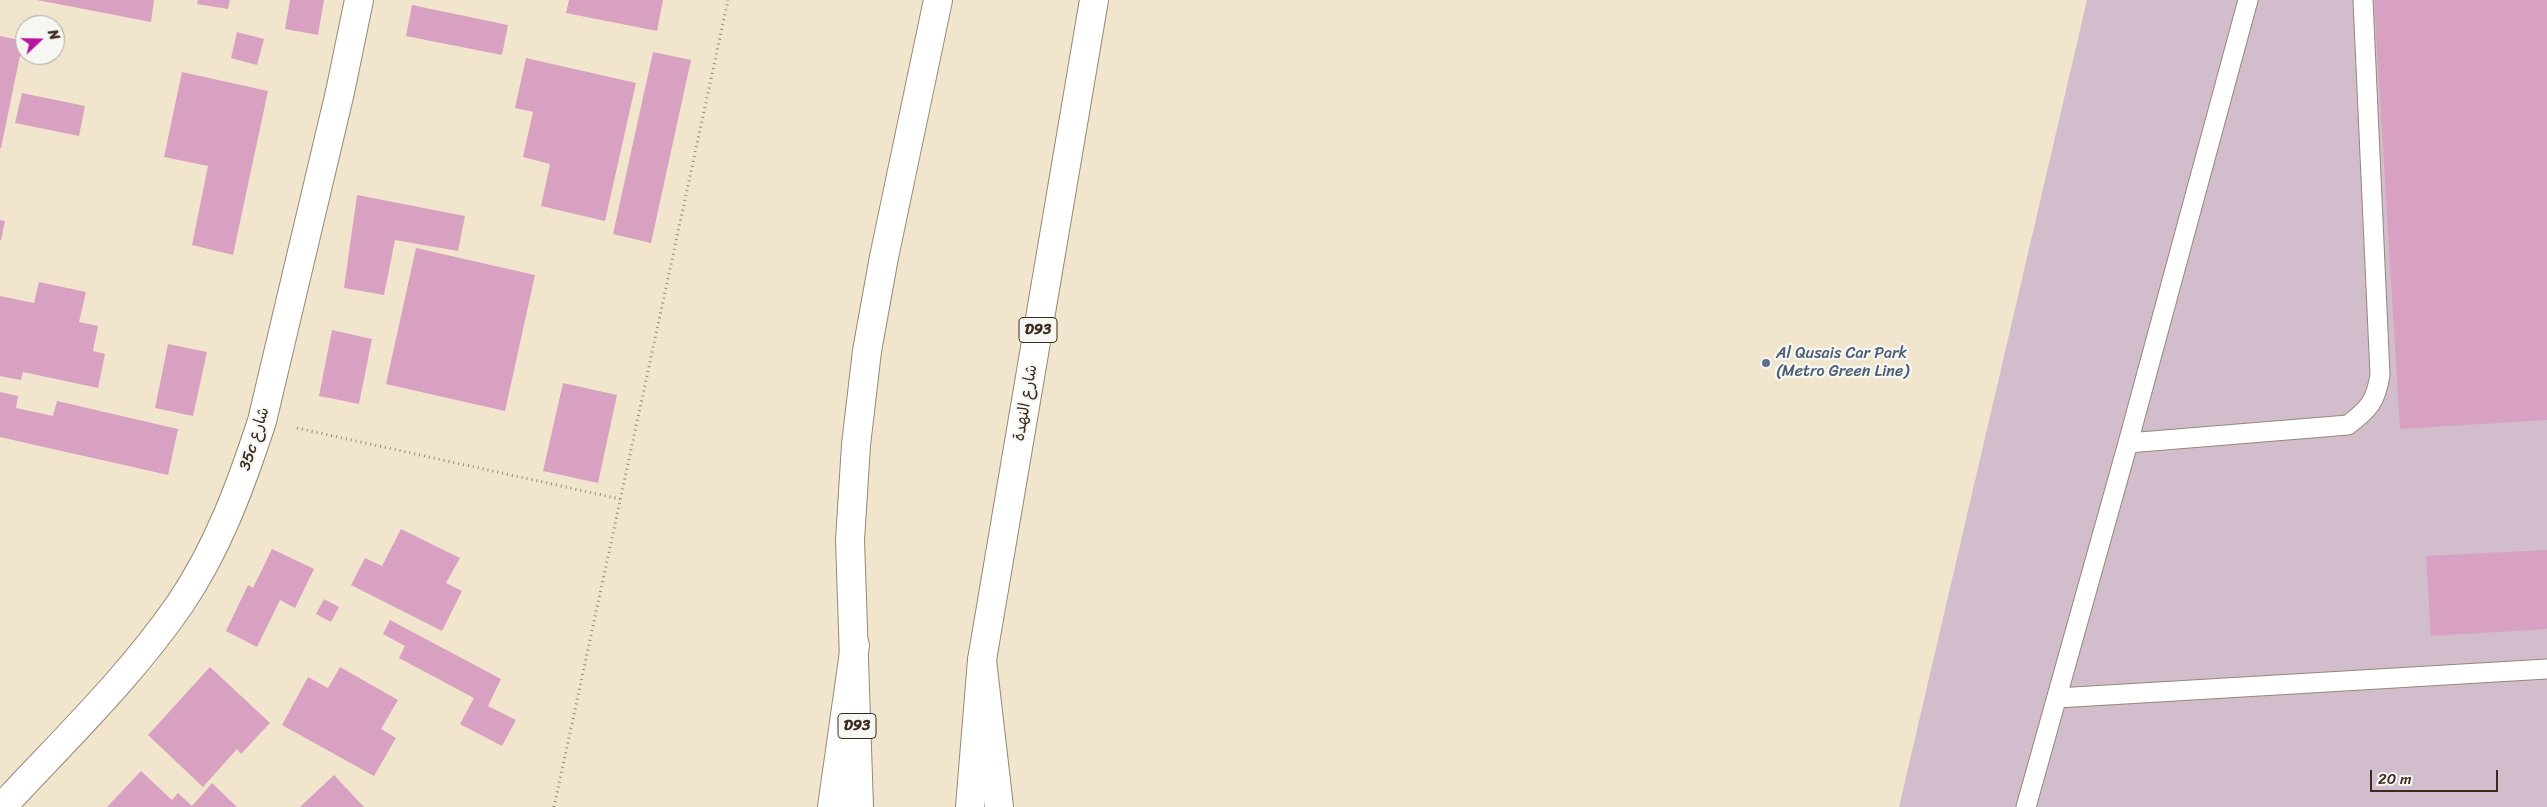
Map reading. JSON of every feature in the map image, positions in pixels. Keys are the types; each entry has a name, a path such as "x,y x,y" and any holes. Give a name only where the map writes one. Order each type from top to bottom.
{"main road":[{"name":"35c شارع","path":"2,807 132,665 180,603 219,536 262,421 340,92 359,0"},
{"name":"D93","path":"859,807 850,540 856,445 867,351 884,257 938,0"},
{"name":"شارع النهدة","path":"970,807 982,660 1094,0"},
{"path":"832,807 855,645"},
{"path":"982,660 999,807"}],"lane":[{"path":"2026,807 2128,443 2248,0"},
{"path":"2128,443 2348,425 2366,411 2377,393 2380,374 2363,0"},
{"path":"2057,698 2547,669"}],"path":[{"path":"554,807 728,0"},
{"path":"262,421 620,499"}],"shaded area":[{"path":"2087,0 2547,0 2547,807 1899,807"}],"building":[{"path":"37,0 154,0 151,22"},
{"path":"198,0 230,0 228,9 197,4"},
{"path":"290,0 324,0 318,35 285,29"},
{"path":"569,0 663,0 657,31 566,13"},
{"path":"2374,0 2547,0 2547,420 2400,429"},
{"path":"412,5 508,25 502,55 406,36"},
{"path":"237,32 264,39 257,65 231,58"},
{"path":"0,36 15,39 15,65 18,65 0,148"},
{"path":"653,52 691,60 651,243 613,234"},
{"path":"526,58 636,83 605,221 541,206 550,164 523,157 533,112 515,108"},
{"path":"182,72 268,91 233,255 192,245 208,166 164,157"},
{"path":"22,93 85,106 79,136 15,123"},
{"path":"357,195 465,216 458,251 395,240 384,295 344,288"},
{"path":"0,220 5,221 1,240 0,240"},
{"path":"416,248 535,275 505,411 386,384"},
{"path":"39,282 86,292 79,322 98,326 93,351 105,354 98,388 23,372 21,380 0,376 0,296 34,303"},
{"path":"332,330 372,339 359,404 319,396"},
{"path":"168,344 207,352 193,416 155,408"},
{"path":"563,383 617,395 598,483 543,471"},
{"path":"0,392 18,396 16,408 53,416 57,401 178,429 168,475 0,437"},
{"path":"401,529 460,558 446,583 462,591 442,631 351,585 365,558 382,566"},
{"path":"272,549 314,569 295,608 280,600 257,647 226,631 248,585 253,588"},
{"path":"2547,550 2547,629 2431,636 2426,556"},
{"path":"324,599 339,607 331,622 316,614"},
{"path":"390,620 501,679 488,706 516,720 502,746 460,724 474,698 399,658 405,646 383,634"},
{"path":"210,667 270,723 241,754 237,749 203,787 148,735"},
{"path":"340,667 398,700 381,729 396,738 374,776 282,725 308,677 328,688"},
{"path":"141,771 172,800 178,793 192,806 212,783 237,807 107,807"},
{"path":"334,775 364,807 300,807"}],"place":[{"name":"Al Qusais Car Park (Metro Green Line)","path":"1766,363"}]}
